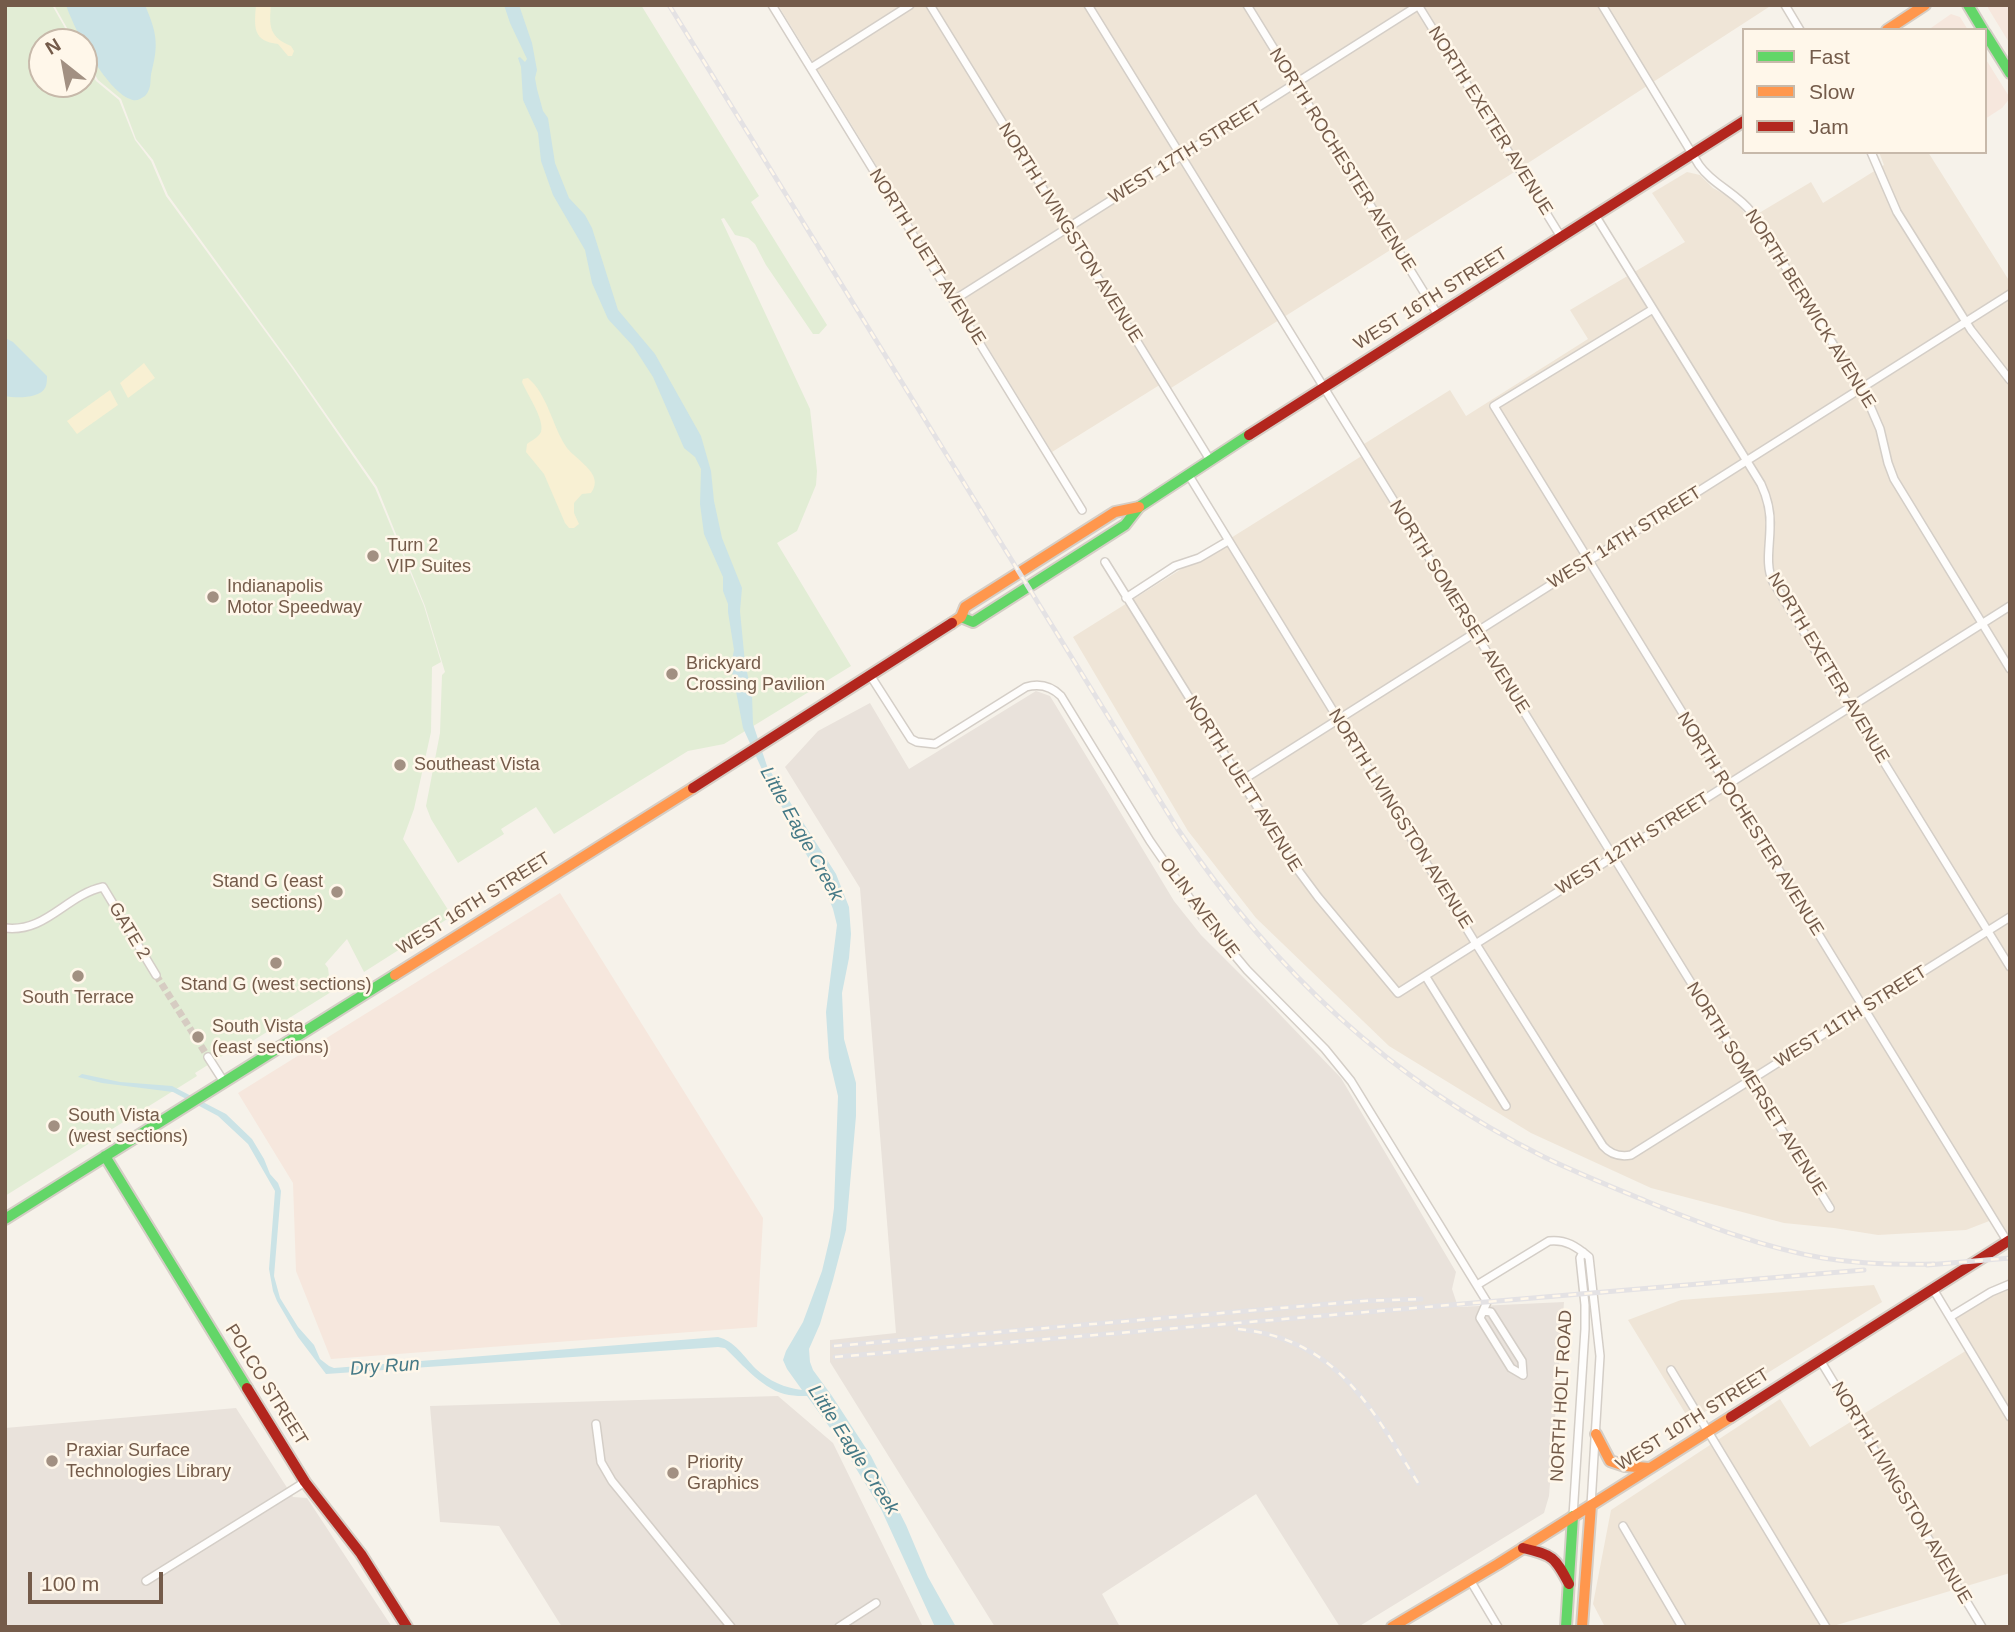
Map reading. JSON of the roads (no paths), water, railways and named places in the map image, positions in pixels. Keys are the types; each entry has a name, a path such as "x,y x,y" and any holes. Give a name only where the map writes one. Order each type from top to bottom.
{"main road":[{"path":"1890,28 1925,5"},
{"path":"1968,5 1982,28"},
{"path":"1987,37 2010,73"},
{"name":"WEST 16TH STREET","path":"961,617 973,622 1125,525 1139,508 1188,474 1742,122"},
{"name":"WEST 16TH STREET","path":"5,1219 776,736 961,617 965,607 1115,512 1139,508"},
{"name":"POLCO STREET","path":"105,1156 305,1482 366,1561 407,1627"},
{"name":"WEST 10TH STREET","path":"1392,1627 1523,1548 2008,1240"},
{"path":"1596,1434 1610,1461 1625,1466 1649,1468"},
{"name":"NORTH HOLT ROAD","path":"1583,1627 1591,1505"},
{"name":"NORTH HOLT ROAD","path":"1566,1627 1573,1516"},
{"path":"1523,1548 1551,1557 1569,1584"}],"street":[{"name":"NORTH LUETT AVENUE","path":"772,5 1082,510"},
{"path":"811,68 910,5"},
{"name":"NORTH LIVINGSTON AVENUE","path":"930,5 1210,460"},
{"name":"NORTH SOMERSET AVENUE","path":"1088,5 1830,1208"},
{"name":"NORTH ROCHESTER AVENUE","path":"1247,5 1438,315"},
{"name":"WEST 17TH STREET","path":"954,300 1419,5"},
{"name":"NORTH EXETER AVENUE","path":"1419,5 1561,237"},
{"name":"NORTH BERWICK AVENUE","path":"1602,5 1699,165 1710,178 1738,197 1752,213 1861,389 1880,429 1894,480 2010,669"},
{"path":"1786,5 1799,28"},
{"path":"1872,154 1897,212 1965,322 2010,380"},
{"name":"NORTH EXETER AVENUE","path":"1595,215 1761,484 1769,508 1769,569 1772,580 2010,967"},
{"name":"WEST 14TH STREET","path":"1241,781 2010,294"},
{"name":"NORTH ROCHESTER AVENUE","path":"1653,309 1494,406 2008,1240"},
{"name":"NORTH LIVINGSTON AVENUE","path":"1188,474 1603,1146 1619,1156"},
{"path":"1126,597 1175,566 1199,558 1228,541"},
{"name":"NORTH LUETT AVENUE","path":"1105,562 1307,883 1398,993"},
{"name":"WEST 12TH STREET","path":"1398,993 2010,606"},
{"name":"OLIN AVENUE","path":"870,675 904,731 911,739 922,743 935,744 1026,687 1047,687 1061,696 1150,841 1202,916 1254,978 1344,1071 1487,1302 1480,1318 1511,1368 1523,1375 1522,1361 1491,1312 1484,1311"},
{"name":"GATE 2","path":"5,928 27,928 93,889 103,887 156,975"},
{"name":"WEST 11TH STREET","path":"1619,1156 1631,1155 2010,917"},
{"path":"1426,977 1506,1106"},
{"path":"208,1057 223,1082"},
{"path":"1477,1285 1549,1241 1565,1241 1583,1252"},
{"name":"NORTH HOLT ROAD","path":"1573,1516 1585,1329 1580,1258 1583,1252 1589,1257 1600,1356 1591,1505"},
{"path":"1950,1317 1991,1292 2010,1284"},
{"path":"1933,1288 2010,1417"},
{"name":"NORTH LIVINGSTON AVENUE","path":"1820,1360 1982,1627"},
{"path":"1671,1370 1826,1627"},
{"path":"596,1424 601,1462 612,1481 731,1627"},
{"path":"146,1581 305,1482"},
{"path":"1623,1526 1682,1627"},
{"path":"1471,1580 1498,1627"},
{"path":"839,1627 876,1603"}],"water":[{"path":"66,5 145,5 156,44 150,86 145,96 132,100 111,84 101,72 98,67 98,28 76,28"},
{"path":"504,5 519,5 532,43 537,89 543,111 548,118 555,163 569,198 585,215 592,228 618,310 655,354 701,436 711,471 722,538 742,588 740,611 745,663 752,695 753,724 767,766 836,874 849,907 851,934 842,993 844,1039 856,1083 856,1116 846,1230 820,1324 809,1349 810,1362 871,1456 906,1525 928,1577 956,1627 935,1627 881,1509 836,1436 807,1396 780,1393 771,1388 725,1348 326,1374 298,1337 273,1291 269,1269 275,1191 248,1144 218,1116 173,1092 102,1083 78,1077 82,1074 120,1082 172,1086 226,1114 252,1139 281,1191 274,1276 280,1298 298,1327 314,1345 320,1359 329,1366 334,1368 718,1337 734,1346 766,1377 783,1386 802,1390 783,1360 803,1322 822,1271 834,1208 838,1096 829,1058 826,1012 837,925 823,884 776,800 743,728 731,665 734,650 723,577 704,534 700,504 701,469 695,457 684,448 653,377 633,346 608,319 592,283 585,250 553,195 541,161 538,133 523,100 518,58 525,62 527,59"},
{"path":"5,338 13,342 47,376 42,392 27,397 5,396"}],"tunnel":[{"path":"156,975 208,1057"}],"railway":[{"path":"669,5 1177,828 1253,929 1295,974 1339,1017 1435,1093 1488,1126 1569,1169 1689,1218 1801,1254 1851,1262 1934,1264"},
{"path":"1927,1265 2010,1258"},
{"path":"835,1357 1864,1270"},
{"path":"834,1346 1364,1301 1421,1299"},
{"path":"1238,1329 1272,1335 1301,1347 1326,1362 1348,1381 1366,1404 1418,1483"}],"place":[{"name":"Turn 2 VIP Suites","path":"373,556"},
{"name":"Indianapolis Motor Speedway","path":"213,597"},
{"name":"Brickyard Crossing Pavilion","path":"672,674"},
{"name":"Southeast Vista","path":"400,765"},
{"name":"Stand G (east sections)","path":"337,892"},
{"name":"Stand G (west sections)","path":"276,963"},
{"name":"South Terrace","path":"78,976"},
{"name":"South Vista (east sections)","path":"198,1037"},
{"name":"South Vista (west sections)","path":"54,1126"},
{"name":"Praxiar Surface Technologies Library","path":"52,1461"},
{"name":"Priority Graphics","path":"673,1473"}],"water label":[{"name":"Little Eagle Creek","path":"801,834"},
{"name":"Dry Run","path":"385,1367"},
{"name":"Little Eagle Creek","path":"853,1450"}]}
